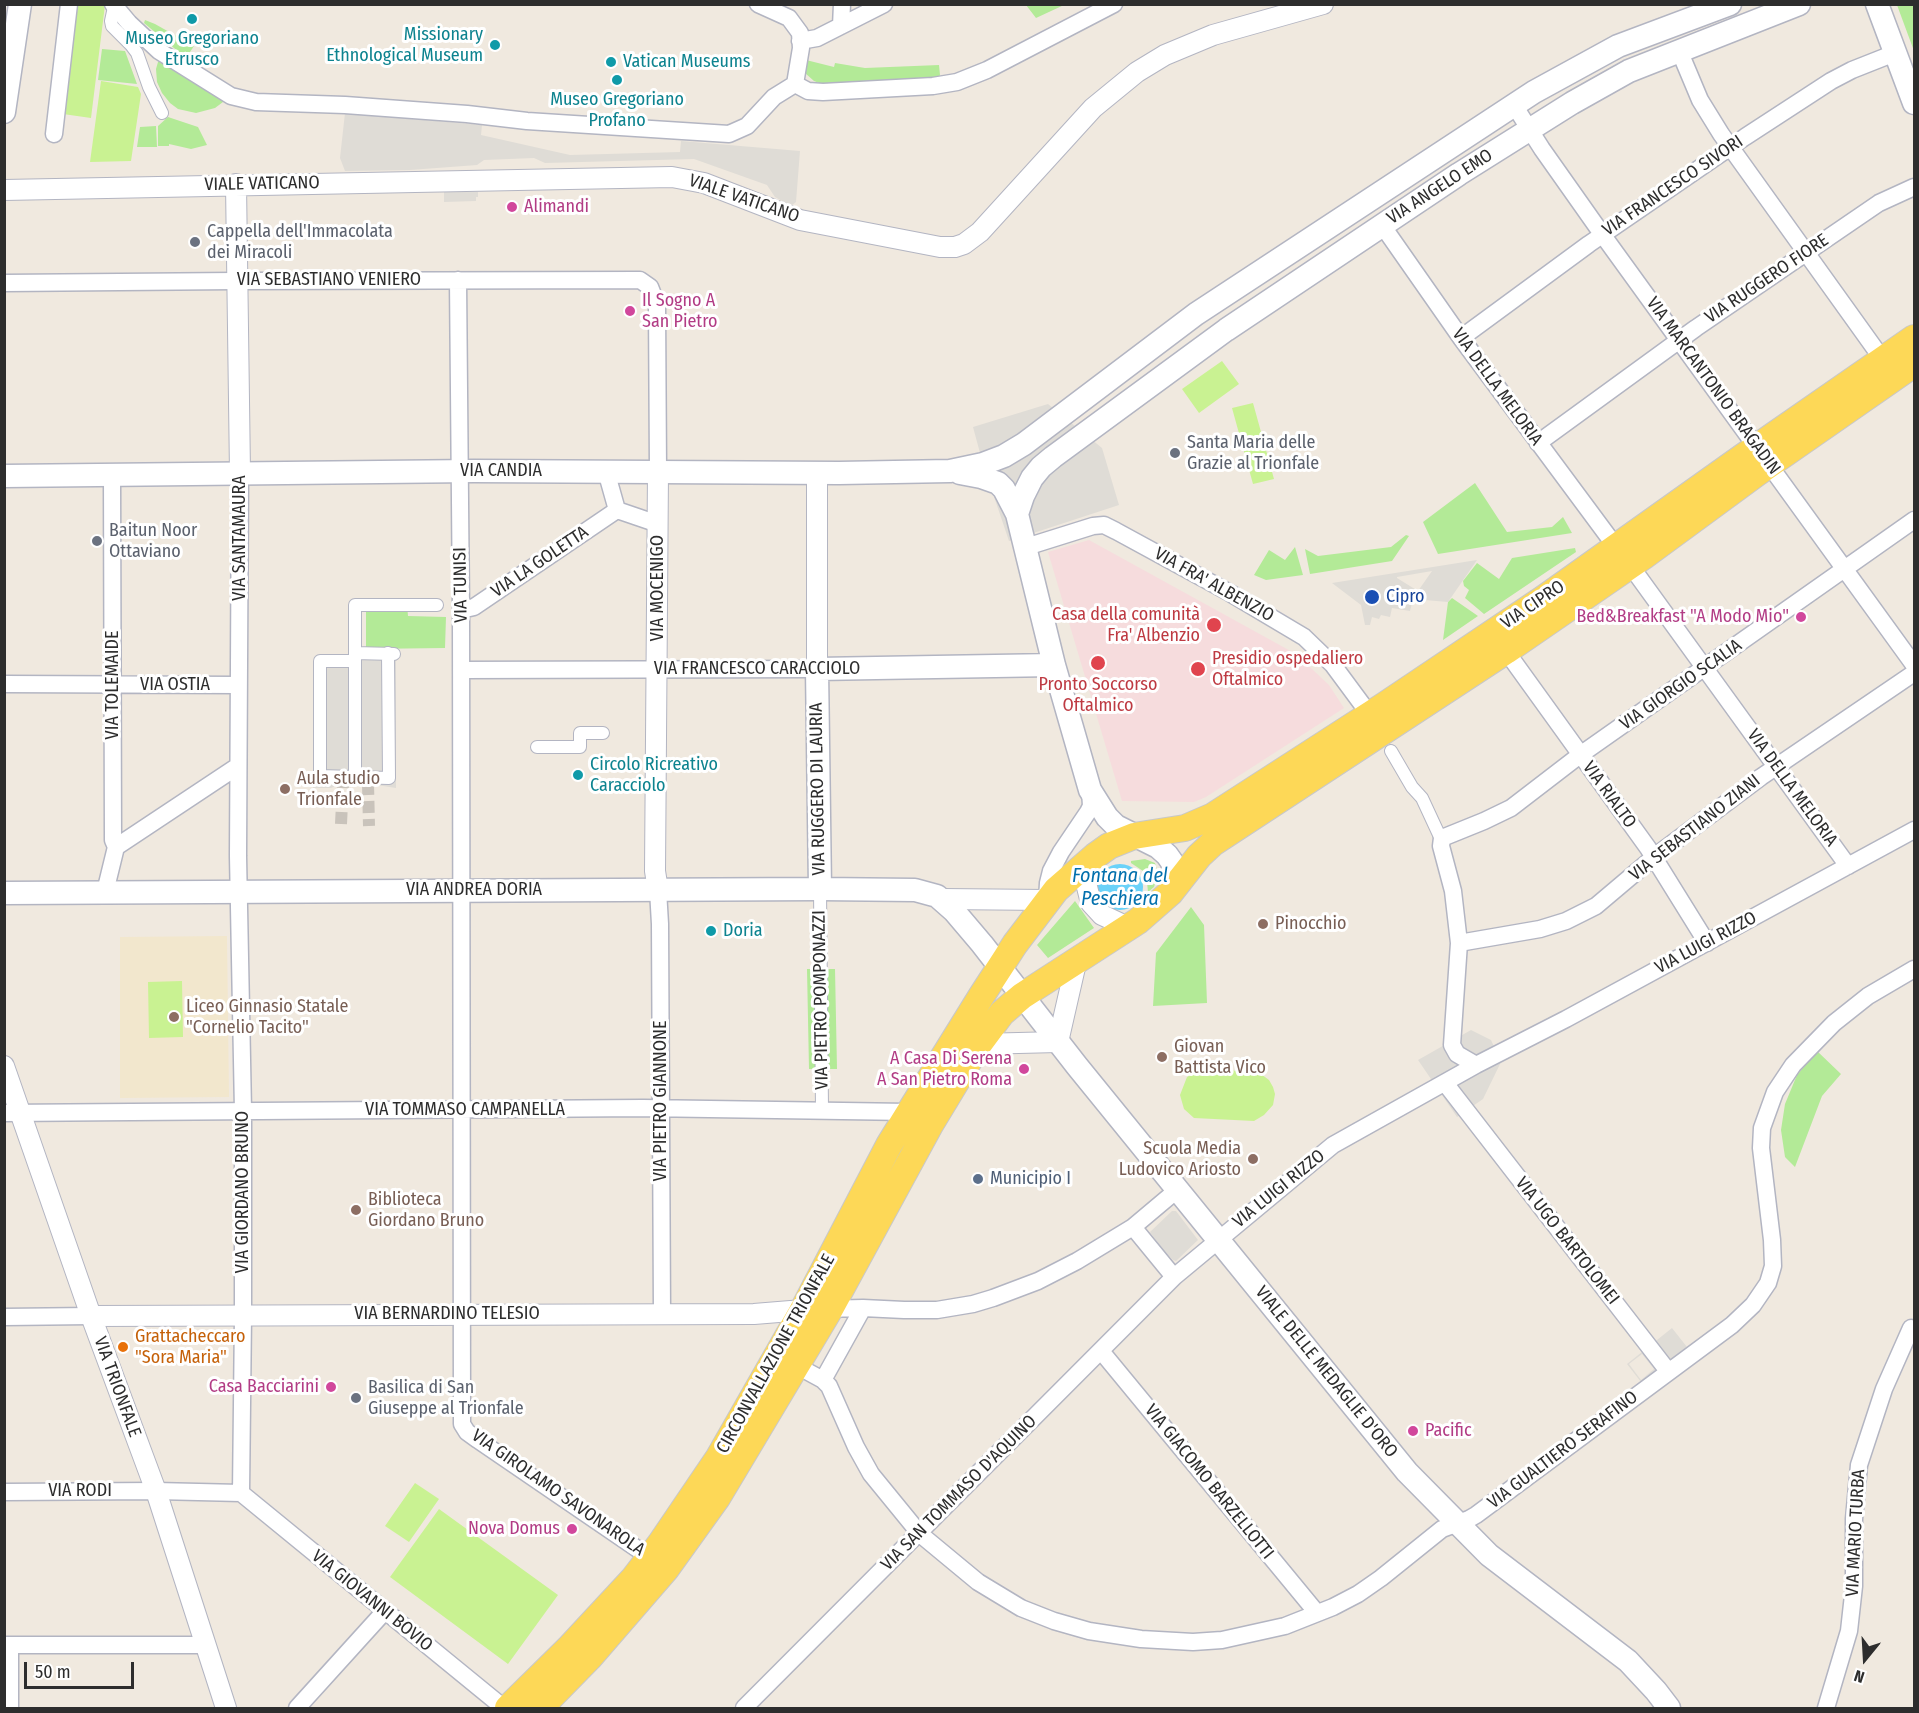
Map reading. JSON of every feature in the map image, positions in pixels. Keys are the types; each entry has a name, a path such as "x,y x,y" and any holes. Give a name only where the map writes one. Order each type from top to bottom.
{"main road":[{"path":"5,110 20,4"},
{"name":"VIA ANGELO EMO","path":"995,459 1024,444 1196,314 1514,105 1618,46 1730,4"},
{"path":"1877,4 1914,103"},
{"name":"VIA ANGELO EMO","path":"1017,514 1027,486 1041,467 1218,336 1382,225 1600,86 1679,50 1798,5"},
{"name":"VIA CIPRO","path":"1170,893 1198,856 1213,843 1506,651 1623,556 1763,456 1914,338"},
{"name":"VIA CIPRO","path":"1763,456 1914,364"},
{"name":"VIA CANDIA","path":"4,476 606,471 950,471 995,459"},
{"path":"950,471 981,477 998,483 1004,489 1017,514 1054,665 1090,790 1111,822 1158,847 1170,859 1174,876 1170,893 1130,928"},
{"name":"VIA CIPRO","path":"1134,836 1185,828 1212,817 1371,715 1534,605 1623,556"},
{"name":"VIA FRANCESCO CARACCIOLO","path":"817,669 1054,665"},
{"name":"VIA RUGGERO DI LAURIA","path":"817,669 820,889"},
{"path":"1095,856 1109,846 1134,836"},
{"name":"CIRCONVALLAZIONE TRIONFALE","path":"787,1360 803,1310 889,1145 909,1112 1000,968 1047,900 1095,856"},
{"name":"VIA ANDREA DORIA","path":"4,893 820,889 915,890 925,891 942,899"},
{"name":"VIALE DELLE MEDAGLIE D'ORO","path":"942,899 967,925 1177,1190 1407,1472 1456,1523 1506,1569 1628,1660 1669,1708"},
{"name":"CIRCONVALLAZIONE TRIONFALE","path":"540,1708 589,1658 658,1563 718,1458 787,1360 830,1309 930,1125 979,1044 1002,1013 1022,996 1130,928"},
{"name":"CIRCONVALLAZIONE TRIONFALE","path":"506,1708 658,1563"}],"street":[{"path":"54,134 69,4"},
{"path":"114,6 129,23 168,57 231,96 247,100 345,105 729,134 747,126 774,97 795,84 801,48 800,33 789,18 758,4"},
{"path":"783,14 799,4"},
{"path":"841,26 842,4"},
{"path":"801,41 817,38 884,4"},
{"path":"795,84 808,91 823,92 933,87 957,82 987,70 1114,4"},
{"name":"VIALE VATICANO","path":"4,190 672,177 704,183 800,220 940,247 955,247 970,241 980,232 1093,108 1137,72 1165,55 1214,35 1323,4"},
{"path":"114,6 112,26 137,53 149,87 162,113"},
{"path":"1679,50 1700,100 1730,147 1883,360"},
{"name":"VIA FRANCESCO SIVORI","path":"1461,338 1602,234 1730,147 1831,81 1852,69 1895,52"},
{"name":"VIA MARCANTONIO BRAGADIN","path":"1514,105 1602,234 1914,665"},
{"name":"VIA SANTAMAURA","path":"236,184 240,473 239,891"},
{"name":"VIA RUGGERO FIORE","path":"1538,443 1679,340 1879,203 1914,188"},
{"name":"VIA DELLA MELORIA","path":"1382,225 1461,338 1848,866"},
{"name":"VIA SEBASTIANO VENIERO","path":"4,283 631,279 640,280 651,287"},
{"name":"VIA TUNISI","path":"458,280 461,890"},
{"name":"VIA MOCENIGO","path":"651,287 657,305 655,871 658,890"},
{"path":"1088,395 1087,401 1091,410 1108,417"},
{"path":"606,471 617,510 658,524"},
{"name":"VIA RUGGERO DI LAURIA","path":"817,472 817,669"},
{"name":"VIA TOLEMAIDE","path":"105,892 116,847 113,840 112,475"},
{"name":"VIA LA GOLETTA","path":"461,610 474,608 617,510"},
{"name":"VIA GIORGIO SCALIA","path":"1442,838 1484,822 1511,808 1580,755 1914,520"},
{"name":"VIA FRA' ALBENZIO","path":"1026,547 1093,526 1104,525 1230,593 1304,638 1333,665 1371,715"},
{"path":"347,779 355,657 355,604 437,605"},
{"name":"VIA RIALTO","path":"1506,651 1654,857 1707,943"},
{"path":"392,653 389,778 368,780 320,776 320,660 355,657 392,653"},
{"name":"VIA FRANCESCO CARACCIOLO","path":"460,670 817,669"},
{"name":"VIA SEBASTIANO ZIANI","path":"1458,943 1525,933 1566,921 1596,906 1654,857 1776,766 1914,673"},
{"name":"VIA OSTIA","path":"4,684 238,685"},
{"path":"537,747 580,747 580,733 603,733"},
{"path":"1390,751 1412,788 1422,798 1442,838 1441,846 1452,891 1458,943 1452,1041 1455,1053 1476,1065"},
{"path":"116,847 238,766"},
{"path":"942,899 1047,900 1048,883 1052,871 1061,852 1091,806 1090,790"},
{"name":"VIA LUIGI RIZZO","path":"1174,1277 1333,1145 1476,1065 1914,830"},
{"path":"1095,856 1086,883 1090,903 1096,911 1108,919 1130,928"},
{"name":"VIA PIETRO POMPONAZZI","path":"820,889 822,1110"},
{"name":"VIA GIROLAMO SAVONAROLA","path":"461,890 461,1418 464,1428 478,1440 658,1563"},
{"name":"VIA PIETRO GIANNONE","path":"658,890 662,1313"},
{"name":"VIA GIORDANO BRUNO","path":"239,891 243,1111 241,1493"},
{"path":"979,1044 1058,1042 1076,963"},
{"name":"VIA GUALTIERO SERAFINO","path":"823,1380 831,1390 856,1447 871,1474 920,1534 992,1592 1037,1615 1089,1631 1142,1639 1215,1641 1266,1632 1285,1626 1358,1594 1382,1578 1442,1529 1476,1515 1742,1316 1757,1300 1768,1282 1773,1266 1761,1138 1768,1109 1781,1082 1809,1047 1851,1008 1914,969"},
{"name":"VIA TRIONFALE","path":"4,1066 13,1113 156,1491 226,1708"},
{"name":"VIA UGO BARTOLOMEI","path":"1441,1086 1466,1111 1668,1371"},
{"name":"VIA TOMMASO CAMPANELLA","path":"13,1113 661,1109 909,1112"},
{"path":"803,1310 863,1308 937,1310 984,1301 1058,1271 1133,1227 1177,1190"},
{"path":"1133,1227 1174,1277"},
{"name":"VIA SAN TOMMASO D'AQUINO","path":"744,1708 1174,1277"},
{"path":"787,1360 823,1380 863,1308"},
{"name":"VIA BERNARDINO TELESIO","path":"91,1316 763,1314 803,1310"},
{"path":"4,1317 91,1316"},
{"name":"VIA MARIO TURBA","path":"1826,1708 1849,1631 1854,1586 1854,1519 1859,1465 1881,1397 1911,1328"},
{"name":"VIA GIACOMO BARZELLOTTI","path":"1101,1351 1317,1613"},
{"name":"VIA RODI","path":"4,1492 241,1493"},
{"name":"VIA GIOVANNI BOVIO","path":"241,1493 384,1612 506,1708"},
{"path":"297,1708 384,1612"},
{"path":"10,1708 7,1645 206,1645"}],"shaded area":[{"path":"345,113 482,125 481,135 570,155 680,152 681,141 800,151 796,202 791,206 775,197 767,185 694,159 545,163 534,158 484,160 477,165 410,170 345,171 340,158"},
{"path":"444,192 478,192 478,197 476,201 444,202"},
{"path":"1048,404 1102,448 1119,505 1009,541 973,427"},
{"name":"Presidio ospedaliero Oftalmico","path":"1089,540 1296,654 1329,685 1344,708 1206,797 1194,802 1122,801 1048,552"},
{"path":"1477,560 1448,602 1413,599 1410,611 1392,608 1390,617 1381,615 1379,619 1372,617 1370,625 1365,625 1361,605 1332,583","holes":["1432,571 1418,591 1397,578 1397,577"]},
{"path":"314,657 396,657 396,788 357,782 343,783 331,788 313,788"},
{"name":"Liceo Ginnasio Statale \"Cornelio Tacito\"","path":"227,936 229,1097 120,1098 120,937"},
{"path":"1471,1030 1491,1040 1501,1062 1483,1099 1457,1117 1418,1060"},
{"path":"1172,1211 1176,1211 1198,1240 1176,1261 1163,1250 1150,1232"},
{"path":"1672,1328 1687,1347 1641,1382 1627,1364","holes":["1642,1354 1654,1369 1641,1380 1629,1364"]}],"green space":[{"path":"78,5 105,5 91,118 63,114"},
{"path":"1026,5 1064,5 1036,18"},
{"path":"1897,5 1914,5 1914,51"},
{"path":"145,20 194,46 186,58 144,23"},
{"path":"102,49 125,51 137,84 98,80"},
{"path":"162,60 223,98 223,102 215,108 196,113 178,109 162,93 157,82 156,69 158,62"},
{"path":"806,60 834,67 835,63 865,68 939,65 940,75 938,78 827,86 814,81 805,73"},
{"path":"101,81 138,87 141,94 131,161 90,162"},
{"path":"168,117 198,127 207,145 191,149 169,144 169,146 158,146 158,126"},
{"path":"156,126 157,147 137,147 140,127"},
{"path":"1222,361 1239,384 1199,413 1182,389"},
{"path":"1253,403 1274,479 1253,484 1232,408"},
{"path":"1475,483 1507,532 1552,527 1563,517 1572,533 1438,554 1423,522"},
{"path":"1406,535 1409,536 1392,561 1310,574 1305,549 1318,556 1391,547"},
{"path":"1295,547 1303,575 1266,580 1254,575 1269,550 1285,560"},
{"path":"1575,548 1576,552 1484,614 1465,598 1469,590 1464,586 1463,581 1477,563 1499,579 1512,558"},
{"path":"1452,598 1478,616 1443,640 1448,602"},
{"path":"407,604 408,616 446,617 445,648 366,649 366,605"},
{"path":"1145,859 1155,863 1158,874 1154,887 1148,892 1143,871 1131,863 1131,861"},
{"path":"1075,901 1094,928 1048,958 1037,945"},
{"path":"1191,907 1204,925 1207,1003 1153,1006 1156,953"},
{"path":"807,969 835,969 837,1069 809,1069"},
{"path":"182,981 183,1037 149,1038 148,982"},
{"path":"1817,1051 1841,1074 1822,1096 1795,1167 1785,1157 1781,1130 1785,1104 1797,1075"},
{"path":"1200,1070 1257,1071 1269,1080 1273,1087 1275,1094 1273,1105 1264,1115 1254,1121 1194,1118 1184,1109 1180,1095 1187,1077"},
{"path":"415,1483 439,1499 409,1542 385,1526"},
{"path":"439,1509 558,1595 508,1664 390,1577"}],"water":[{"name":"Fontana del Peschiera","path":"1120,864 1136,871 1143,887 1136,903 1120,910 1104,903 1097,887 1104,871"}],"tunnel":[{"path":"341,824 343,783"},
{"path":"368,783 369,826"}],"place":[{"name":"Museo Gregoriano Etrusco","path":"192,19"},
{"name":"Missionary Ethnological Museum","path":"495,45"},
{"name":"Vatican Museums","path":"611,62"},
{"name":"Museo Gregoriano Profano","path":"617,80"},
{"name":"Alimandi","path":"512,207"},
{"name":"Cappella dell'Immacolata dei Miracoli","path":"195,242"},
{"name":"Il Sogno A San Pietro","path":"630,311"},
{"name":"Santa Maria delle Grazie al Trionfale","path":"1175,453"},
{"name":"Baitun Noor Ottaviano","path":"97,541"},
{"name":"Cipro","path":"1372,597"},
{"name":"Bed&Breakfast \"A Modo Mio\"","path":"1801,617"},
{"name":"Casa della comunità Fra' Albenzio","path":"1214,625"},
{"name":"Pronto Soccorso Oftalmico","path":"1098,663"},
{"name":"Presidio ospedaliero Oftalmico","path":"1198,669"},
{"name":"Circolo Ricreativo Caracciolo","path":"578,775"},
{"name":"Aula studio Trionfale","path":"285,789"},
{"name":"Pinocchio","path":"1263,924"},
{"name":"Doria","path":"711,931"},
{"name":"Liceo Ginnasio Statale \"Cornelio Tacito\"","path":"174,1017"},
{"name":"Giovan Battista Vico","path":"1162,1057"},
{"name":"A Casa Di Serena A San Pietro Roma","path":"1024,1069"},
{"name":"Scuola Media Ludovico Ariosto","path":"1253,1159"},
{"name":"Municipio I","path":"978,1179"},
{"name":"Biblioteca Giordano Bruno","path":"356,1210"},
{"name":"Grattacheccaro \"Sora Maria\"","path":"123,1347"},
{"name":"Casa Bacciarini","path":"331,1387"},
{"name":"Basilica di San Giuseppe al Trionfale","path":"356,1398"},
{"name":"Pacific","path":"1413,1431"},
{"name":"Nova Domus","path":"572,1529"}]}
